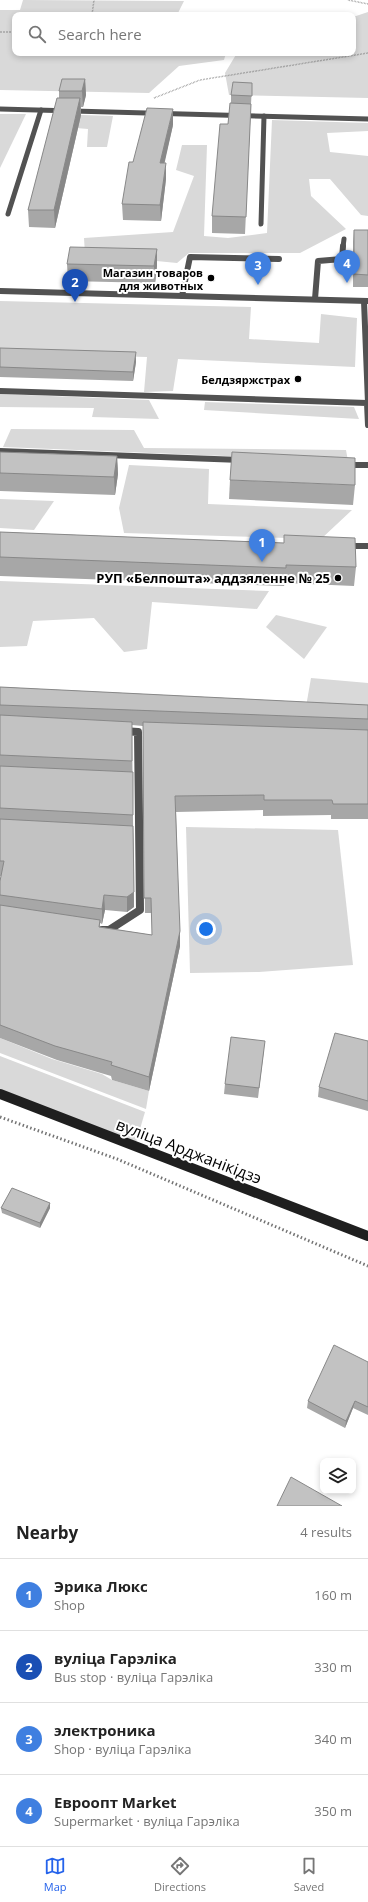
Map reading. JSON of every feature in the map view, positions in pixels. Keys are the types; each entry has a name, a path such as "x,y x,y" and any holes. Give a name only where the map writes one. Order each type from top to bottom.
{"main road":[{"name":"вуліца Арджанікідзэ","path":"0,1094 368,1236"}],"street":[{"path":"0,109 368,119"},
{"path":"8,214 41,110"},
{"path":"261,224 264,116"},
{"path":"315,299 318,261 342,259 344,238"},
{"path":"182,296 190,257 279,260"},
{"path":"0,291 366,301 368,425"},
{"path":"0,391 368,403"},
{"path":"0,451 251,461"},
{"path":"337,464 368,465"},
{"path":"337,545 368,546"},
{"path":"93,928 108,930 140,910 135,836 135,782 142,732 115,730"}],"path":[{"path":"92,12 94,0"},
{"path":"348,0 368,4"},
{"path":"0,32 12,32"},
{"path":"356,55 368,53"},
{"path":"149,100 200,80 349,56"},
{"path":"0,1117 117,1159 368,1266"}],"shaded area":[{"path":"23,0 184,1 178,12 12,12 12,56 225,56 224,60 179,66 149,93 0,90 0,10 20,10"},
{"path":"368,12 368,98 229,95 225,73 235,56 356,56 356,16"},
{"path":"0,114 26,114 0,168"},
{"path":"52,114 113,116 107,147 87,147 88,129 52,126"},
{"path":"272,120 368,123 368,131 327,133 330,152 368,156 368,216 361,215 330,179 309,179 311,196 346,229 300,253 189,253 177,263 85,254 84,238 173,232 194,176 176,170 182,145 207,145 204,236 228,238 267,233"},
{"path":"0,301 251,307 249,339 319,343 321,314 357,318 355,367 178,359 173,391 144,392 147,357 0,353"},
{"path":"0,394 149,400 159,419 92,417 94,408 0,407"},
{"path":"205,402 354,407 359,419 204,410"},
{"path":"11,429 134,430 144,448 346,450 348,461 3,447"},
{"path":"129,465 209,469 208,504 352,510 321,539 124,533 119,508"},
{"path":"0,499 54,501 34,530 0,528"},
{"path":"0,581 269,591 257,609 152,602 147,649 124,652 94,618 33,621 27,646 0,647"},
{"path":"276,615 327,627 304,659 266,627"},
{"path":"311,678 368,683 368,721 304,718"},
{"path":"186,827 338,830 353,965 259,972 190,973"},
{"path":"0,1038 52,1059 102,1074 112,1080 149,1091 146,1109 0,1053"},
{"path":"0,1056 145,1112 135,1146 0,1094"}],"building":[{"path":"62,79 85,79 82,91 59,91"},
{"path":"233,82 252,83 252,96 231,95"},
{"path":"57,98 80,98 54,210 28,210"},
{"path":"230,103 251,104 246,217 212,216 220,124 228,124"},
{"path":"147,108 173,109 160,163 166,163 160,205 122,204 129,162 133,162"},
{"path":"354,230 368,230 368,275 354,274"},
{"path":"70,247 157,249 154,266 67,264"},
{"path":"0,348 136,352 133,372 0,367"},
{"path":"0,452 117,456 114,477 0,473"},
{"path":"232,452 355,458 355,485 230,480"},
{"path":"0,532 284,543 284,535 355,538 356,567 286,565 286,568 0,557"},
{"path":"0,687 368,705 368,719 0,705"},
{"path":"0,715 132,722 132,761 0,755"},
{"path":"143,722 368,730 368,804 333,804 332,800 264,800 264,795 175,796 180,931 149,1077 111,1065 112,1062 55,1046 0,1025 0,905 100,920 99,927 152,935 151,898 144,898"},
{"path":"0,766 133,772 133,815 0,808"},
{"path":"0,819 133,826 134,892 127,897 104,895 102,909 0,895 0,881 4,861 0,861"},
{"path":"335,1033 368,1041 368,1101 319,1087"},
{"path":"231,1037 265,1041 259,1088 225,1084"},
{"path":"12,1188 50,1203 40,1223 1,1208"},
{"path":"334,1345 368,1362 368,1407 355,1401 346,1421 308,1401"},
{"path":"291,1477 342,1506 277,1506"}],"place":[{"name":"Магазин товаров для животных","path":"211,278"},
{"name":"Евроопт Market","path":"347,283"},
{"name":"электроника","path":"258,285"},
{"name":"вуліца Гарэліка","path":"75,302"},
{"name":"Белдзяржстрах","path":"298,379"},
{"name":"Эрика Люкс","path":"262,562"},
{"name":"РУП «Белпошта» аддзяленне № 25","path":"338,578"}]}
